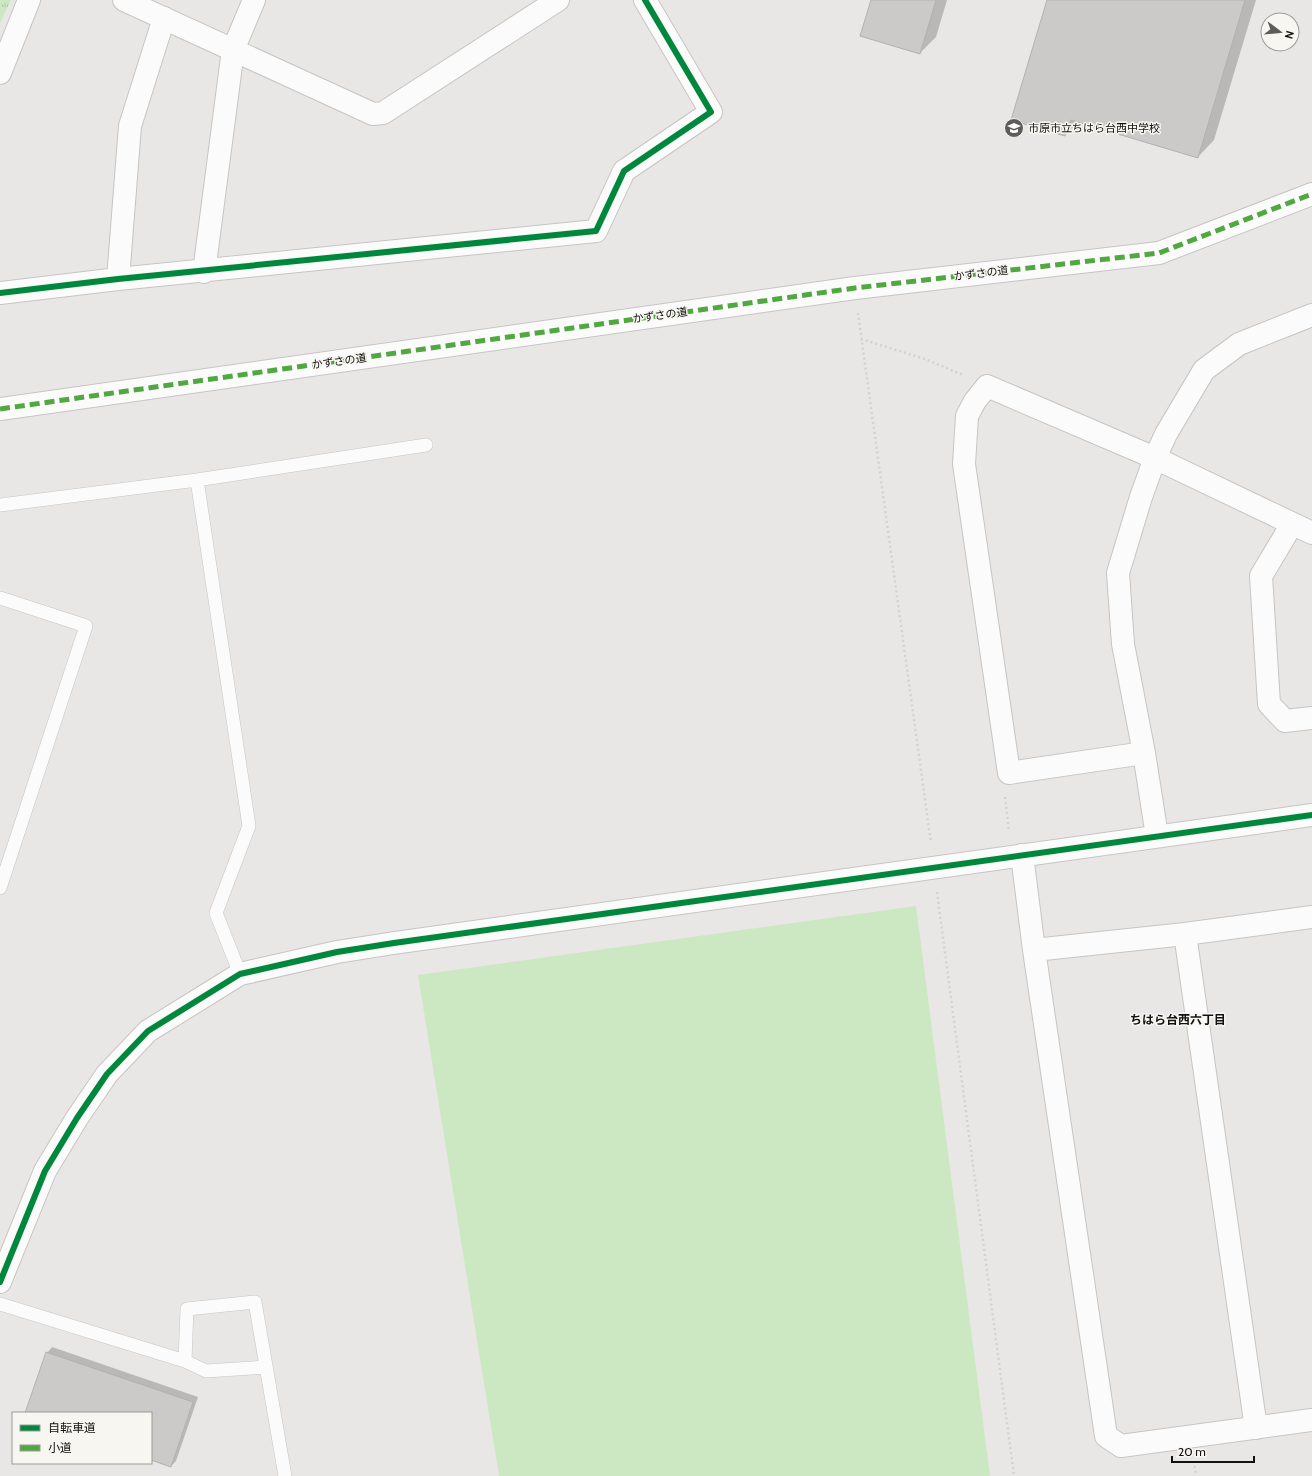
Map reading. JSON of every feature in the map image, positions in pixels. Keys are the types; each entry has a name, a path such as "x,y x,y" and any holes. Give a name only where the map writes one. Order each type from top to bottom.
{"street":[{"path":"0,73 29,0"},
{"path":"124,0 373,114 383,113 558,0"},
{"path":"204,272 233,50 254,0"},
{"path":"0,293 118,279 204,272 596,231 624,171 711,112 645,0"},
{"path":"118,279 130,126 164,18"},
{"name":"かずさの道","path":"0,409 855,288 1159,253 1312,194"},
{"path":"1157,836 1144,753 1123,644 1118,573 1141,496 1155,458 1166,434 1204,370 1238,344 1311,317"},
{"path":"1144,753 1009,773 964,464 967,416 975,401 987,386 1155,458 1312,533"},
{"path":"1292,524 1261,576 1269,704 1285,720 1312,718"},
{"path":"0,1282 45,1172 76,1118 107,1074 148,1031 240,974 344,951 1312,815"},
{"path":"1017,856 1034,950 1106,1436 1121,1446 1312,1420"},
{"path":"1034,950 1185,934 1312,917"},
{"path":"1185,934 1256,1428"}],"lane":[{"path":"0,505 197,480 426,445"},
{"path":"197,480 249,826 216,913 240,974"},
{"path":"0,598 86,626 0,888"},
{"path":"185,1361 187,1309 255,1302 285,1476"},
{"path":"0,1304 185,1361 206,1371 266,1367"}],"path":[{"path":"855,288 934,868 1014,1476"},
{"path":"861,338 924,360 987,386"},
{"path":"1009,773 1003,775 1017,856"}],"green space":[{"path":"0,0 11,0 0,23"},
{"path":"916,906 990,1476 499,1476 418,975"}],"building":[{"path":"871,0 936,0 920,54 860,36"},
{"path":"1047,0 1245,0 1198,158 1071,120 1065,136 1011,120"},
{"path":"46,1352 193,1402 171,1467 152,1460 152,1412 25,1412"}],"marked path":[{"path":"0,409 855,288 1159,253 1312,194"}],"cycle path":[{"path":"0,293 118,279 596,231 624,171 711,112 645,0"},
{"path":"0,1282 45,1171 77,1118 107,1074 148,1031 240,974 337,952 394,943 1312,815"}],"place":[{"name":"市原市立ちはら台西中学校","path":"1014,128"}],"district":[{"name":"ちはら台西六丁目","path":"1178,1020"}]}
